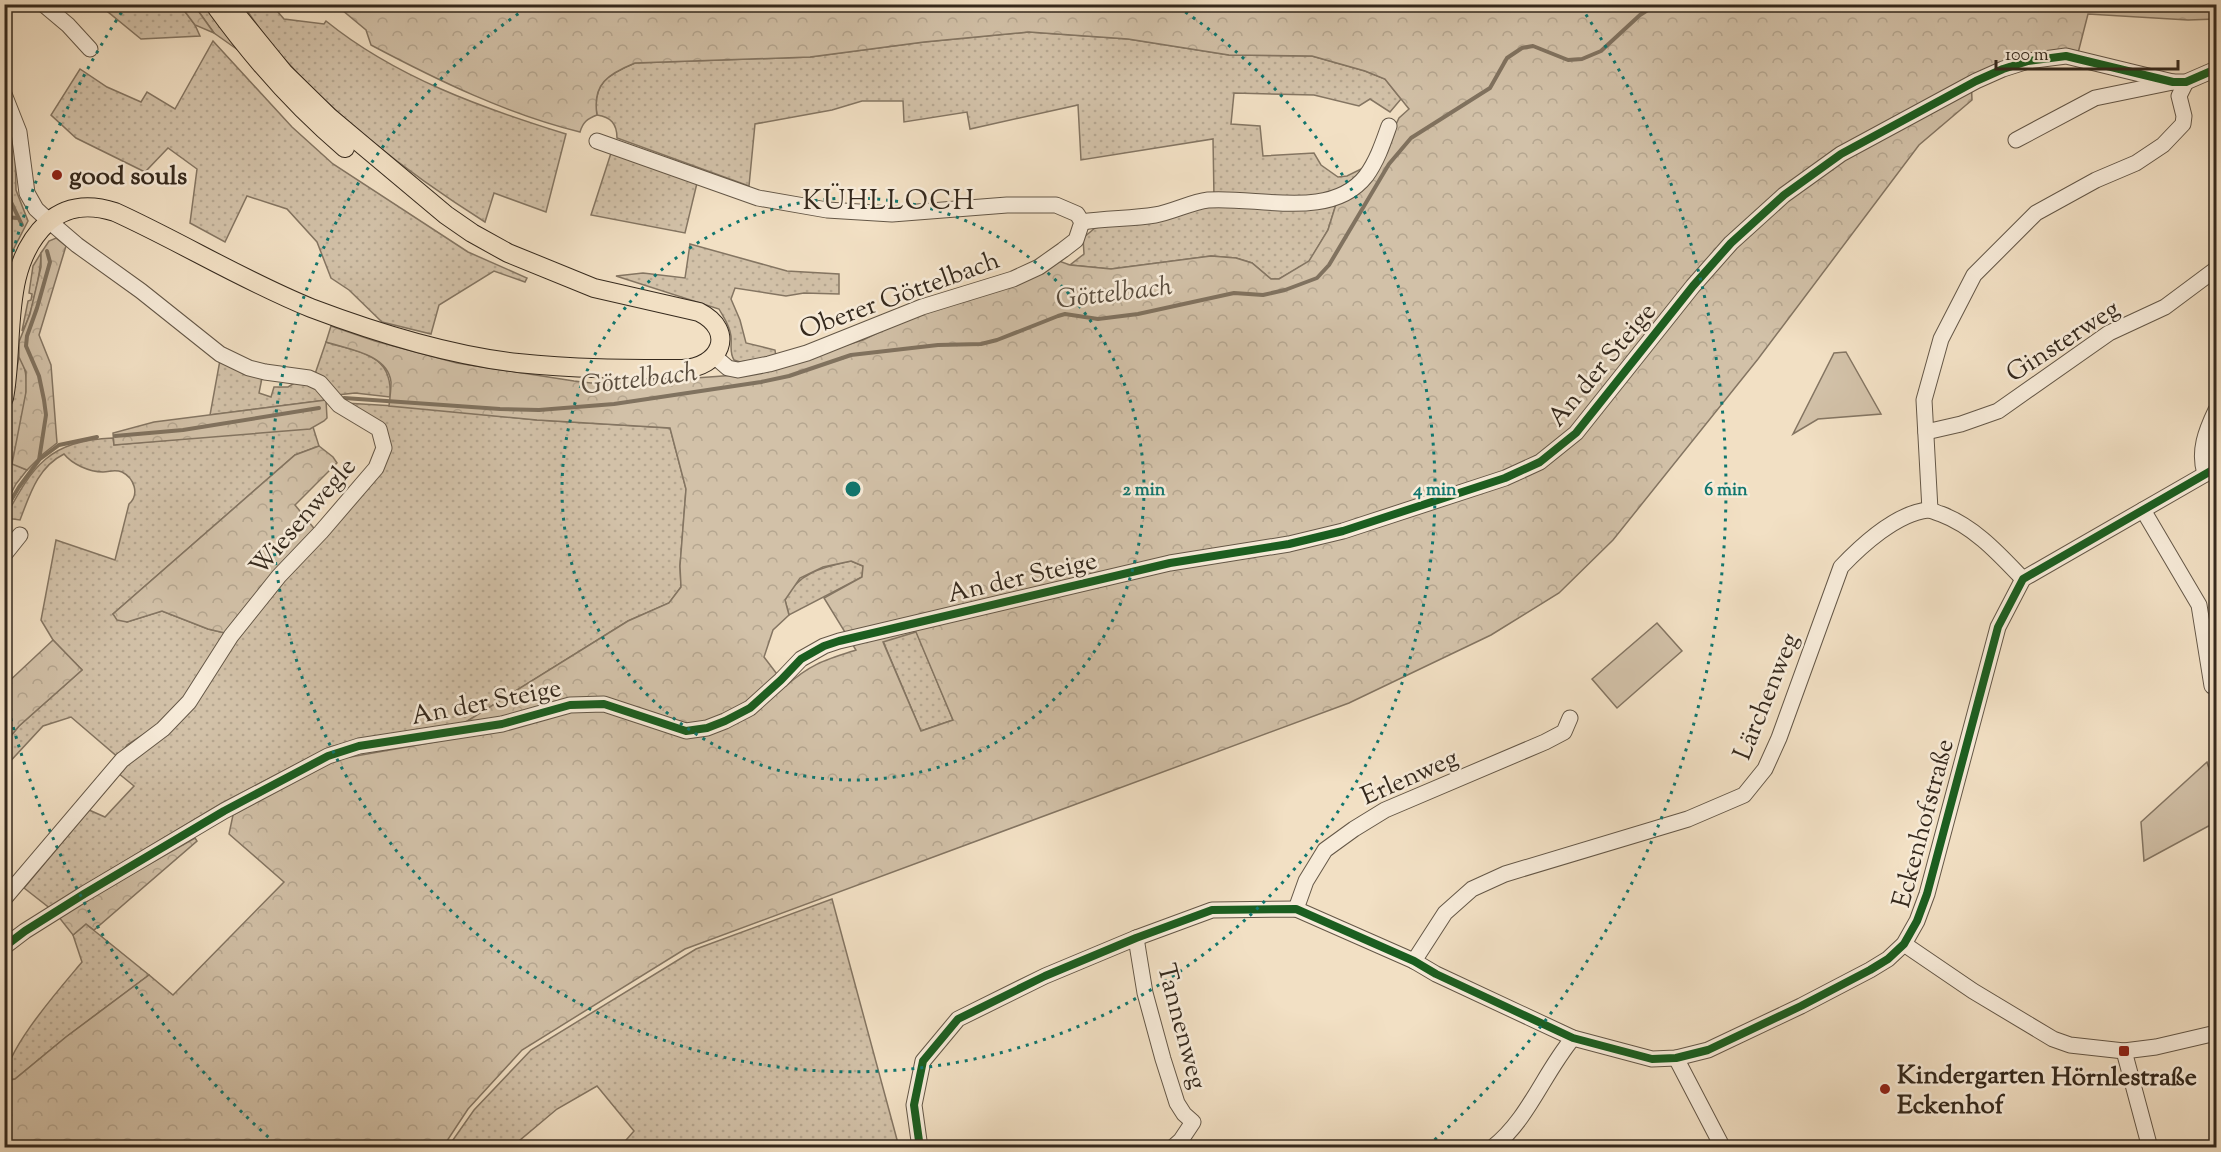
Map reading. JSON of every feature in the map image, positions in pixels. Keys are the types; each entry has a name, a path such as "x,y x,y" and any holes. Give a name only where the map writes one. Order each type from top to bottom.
{"main road":[{"path":"214,4 248,51 319,126 413,200 446,215"},
{"path":"4,398 10,331 20,266 29,245 49,221 58,214 77,207 94,207 115,212 311,308 407,340 466,354 516,363 625,369 689,369 707,364 714,356 719,347 720,334 713,321 706,315 687,307 594,288 508,253 446,215 329,117 284,73 228,4"}],"street":[{"path":"43,4 68,25 90,49"},
{"name":"An der Steige","path":"4,947 84,894 224,812 328,756 359,746 502,724 570,705 604,704 687,731 706,728 750,708 781,680 790,668 824,646 884,629 1159,566 1289,544 1343,531 1505,478 1540,462 1576,433 1693,286 1731,243 1784,195 1840,154 1976,81 2028,61 2066,57 2180,82"},
{"path":"2016,140 2095,98 2180,82 2217,69"},
{"path":"2180,82 2179,96 2184,116 2183,124 2163,145 2136,163 2096,180 2036,213 1974,275 1941,339 1924,400 1929,510 1959,521 1987,543 2023,579 2211,471 2201,461 2206,433 2217,410"},
{"name":"Wiesenwegle","path":"4,899 122,760 136,747 163,729 189,702 231,636 279,576 363,484 376,468 384,448 379,429 339,405 320,383 309,378 257,370 220,354 128,281 77,245 36,209 27,193 19,132 5,96"},
{"path":"1082,222 1154,215 1206,200 1245,200 1288,204 1326,200 1353,189 1365,176 1378,156 1389,126"},
{"name":"Oberer Göttelbach","path":"597,141 758,198 827,210 892,214 1007,205 1056,205 1077,214 1082,222 1076,240 1064,250 1039,267 1013,279 922,308 789,359 738,370 728,368 714,356"},
{"name":"Ginsterweg","path":"1926,432 1962,424 1998,411 2109,333 2165,307 2217,269"},
{"name":"Lärchenweg","path":"1414,961 1445,913 1472,889 1505,874 1688,819 1744,795 1765,768 1779,738 1841,567 1860,547 1879,532 1905,518 1929,510"},
{"path":"2142,510 2199,605 2212,686"},
{"path":"4,555 20,536"},
{"name":"Eckenhofstraße","path":"1296,909 1414,961 1436,974 1573,1038 1652,1059 1676,1058 1708,1050 1870,970 1888,959 1904,944 1917,921 1927,894 1998,627 2023,579"},
{"name":"Erlenweg","path":"1296,909 1306,881 1325,850 1354,829 1385,810 1545,742 1564,732 1570,718"},
{"path":"920,1148 914,1105 923,1061 958,1019 1045,976 1136,938 1212,910 1296,909"},
{"name":"Tannenweg","path":"1136,938 1145,993 1163,1059 1177,1103 1192,1122 1181,1140 1172,1148"},
{"path":"1904,944 1973,991 2053,1039 2070,1045 2124,1051 2156,1047 2217,1033"},
{"path":"1492,1148 1509,1135 1562,1051 1573,1038"},
{"path":"2124,1051 2150,1148"},
{"path":"1676,1058 1723,1148"}],"green space":[{"path":"104,4 180,5 200,36 141,39 102,7"},
{"path":"180,5 194,5 214,33 195,25"},
{"path":"194,5 204,5 238,50 214,33"},
{"path":"243,5 272,5 284,19 324,24 326,21 381,59 410,75 471,102 566,134 546,212 494,193 485,222 429,185 376,145 325,101 274,47"},
{"path":"336,5 2216,5 2216,19 2188,20 2088,14 2078,53 1971,77 1972,100 1919,145 1758,359 1613,540 1559,593 1491,635 1349,703 685,949 522,1050 468,1109 443,1147 5,1148 5,1081 15,1079 66,1037 149,975 173,995 284,882 229,834 233,815 339,759 440,741 461,725 628,621 669,603 681,587 680,566 686,489 670,428 537,420 389,406 391,382 383,365 365,354 326,342 331,326 375,341 457,363 591,383 633,379 668,380 750,374 863,340 904,320 1059,261 1070,265 1111,269 1211,256 1236,258 1252,263 1271,279 1279,279 1309,261 1328,230 1337,201 1378,162 1399,118 1409,109 1385,79 1312,56 1229,55 1128,39 1029,32 924,42 810,57 635,63 617,71 604,82 597,95 597,115 586,121 580,132 499,106 421,71 371,45 366,30","holes":["851,561 863,566 862,577 824,598 856,650 818,664 803,672 786,686 764,657 773,630 789,615 785,600 800,578 823,567","916,632 953,720 921,731 883,642"]},
{"path":"1029,32 1128,39 1229,55 1312,56 1385,79 1401,99 1390,112 1370,99 1359,106 1314,95 1234,93 1231,124 1260,126 1263,156 1314,153 1321,165 1338,177 1347,176 1365,167 1364,174 1322,198 1214,198 1213,139 1081,160 1078,105 970,129 967,112 904,122 903,101 862,101 832,110 755,124 749,186 617,138 612,122 606,117 597,115 597,95 604,82 617,71 635,63 810,57 924,42"},
{"path":"213,41 292,127 333,164 468,252 527,278 525,282 494,271 439,305 431,334 382,322 349,290 331,278 317,242 287,209 247,196 225,242 190,223 197,169 168,148 145,172 76,138 51,115 80,69 107,87 141,102 147,92 175,109"},
{"path":"5,112 15,145 16,190 28,221 10,256 5,274"},
{"path":"612,150 698,179 685,233 591,215"},
{"path":"1337,201 1328,230 1309,262 1279,279 1271,279 1252,263 1236,258 1211,256 1111,269 1070,265 1084,254 1083,238 1095,228 1214,203"},
{"path":"56,238 66,246 39,335 51,365 57,443 27,470 12,464 26,392 26,372 19,357 19,342 30,314 41,267 41,253 49,241"},
{"path":"690,244 787,271 839,274 839,294 804,293 786,296 735,288 731,299 746,343 775,350 776,357 740,362 734,360 729,329 719,309 616,276 643,273 685,278"},
{"path":"41,253 35,293 22,331 28,301 31,300 32,294 29,293 33,266"},
{"path":"326,342 362,353 380,363 390,382 390,397 355,393 337,395 315,374"},
{"path":"1846,352 1881,414 1818,419 1793,434 1834,353"},
{"path":"19,357 24,367 26,393 12,463 27,470 16,484 5,505 5,428"},
{"path":"220,360 262,378 259,393 271,397 274,387 288,387 298,381 313,384 326,400 210,415"},
{"path":"326,400 327,418 310,429 114,445 113,433 154,422"},
{"path":"345,403 412,407 537,420 670,428 686,489 680,566 681,587 669,603 628,621 461,725 358,740 330,747 222,803 87,884 51,909 24,888 89,810 105,817 134,786 118,773 152,740 387,447"},
{"path":"313,427 319,446 295,455 113,614 127,622 162,611 208,629 229,634 169,718 127,745 119,758 71,717 43,726 5,767 5,743 19,726 82,670 53,640 41,620 56,540 115,560 129,504 135,491 130,478 122,472 98,472 87,469 76,464 64,454 41,474 31,491 20,520 5,518 35,470 45,459 58,451 73,444 91,440 113,438 114,445"},
{"path":"319,446 337,463 295,505 317,532 229,634 208,629 162,611 127,622 117,620 113,614 295,455"},
{"path":"851,561 863,566 862,577 789,615 785,600 797,583 813,572"},
{"path":"1657,623 1682,651 1617,708 1592,679"},
{"path":"916,631 953,720 921,731 883,641"},
{"path":"53,640 82,670 19,726 5,743 5,685"},
{"path":"2207,762 2216,791 2216,822 2144,861 2141,822"},
{"path":"195,838 197,841 94,930 86,924 73,935 58,916"},
{"path":"832,899 899,1147 620,1147 634,1131 597,1086 557,1109 519,1141 518,1147 448,1147 474,1110 531,1050 696,949"},
{"path":"86,924 149,975 66,1037 15,1079 5,1081 7,1068 24,1036 82,962 73,935"}],"waterway":[{"name":"Göttelbach","path":"344,398 539,410 614,404 761,382 789,376 851,355 938,345 981,344 1065,314 1098,319 1138,314 1234,293 1263,295 1285,290 1317,278 1329,265 1389,164 1411,138 1490,88 1507,58 1522,48 1533,46 1568,60 1582,59 1601,51 1640,15 1657,4"},
{"path":"4,141 11,202 22,225"},
{"path":"4,217 18,218"},
{"path":"4,512 39,460 46,415 39,376 26,346 50,262 47,251"},
{"name":"Göttelbach","path":"115,436 183,430 319,408"},
{"name":"Göttelbach","path":"40,459 59,445 97,437"}],"cycle path":[{"path":"4,947 84,894 224,811 328,756 359,746 502,724 570,705 604,704 686,731 707,728 750,708 801,659 824,646 839,641 1170,563 1289,544 1343,531 1505,478 1540,462 1576,433 1693,286 1731,243 1784,195 1841,154 1976,81 2028,61 2066,56 2173,82 2186,82 2216,69"},
{"path":"920,1148 914,1105 923,1061 958,1019 1045,976 1136,938 1212,910 1296,909 1414,961 1436,974 1573,1038 1652,1059 1676,1058 1708,1050 1870,970 1888,959 1904,944 1917,921 1927,894 1998,627 2023,579 2216,468"}],"place":[{"name":"good souls","path":"57,175"},
{"name":"Hörnlestraße","path":"2124,1051"},
{"name":"Kindergarten Eckenhof","path":"1885,1089"}],"district":[{"name":"KÜHLLOCH","path":"889,200"}]}
